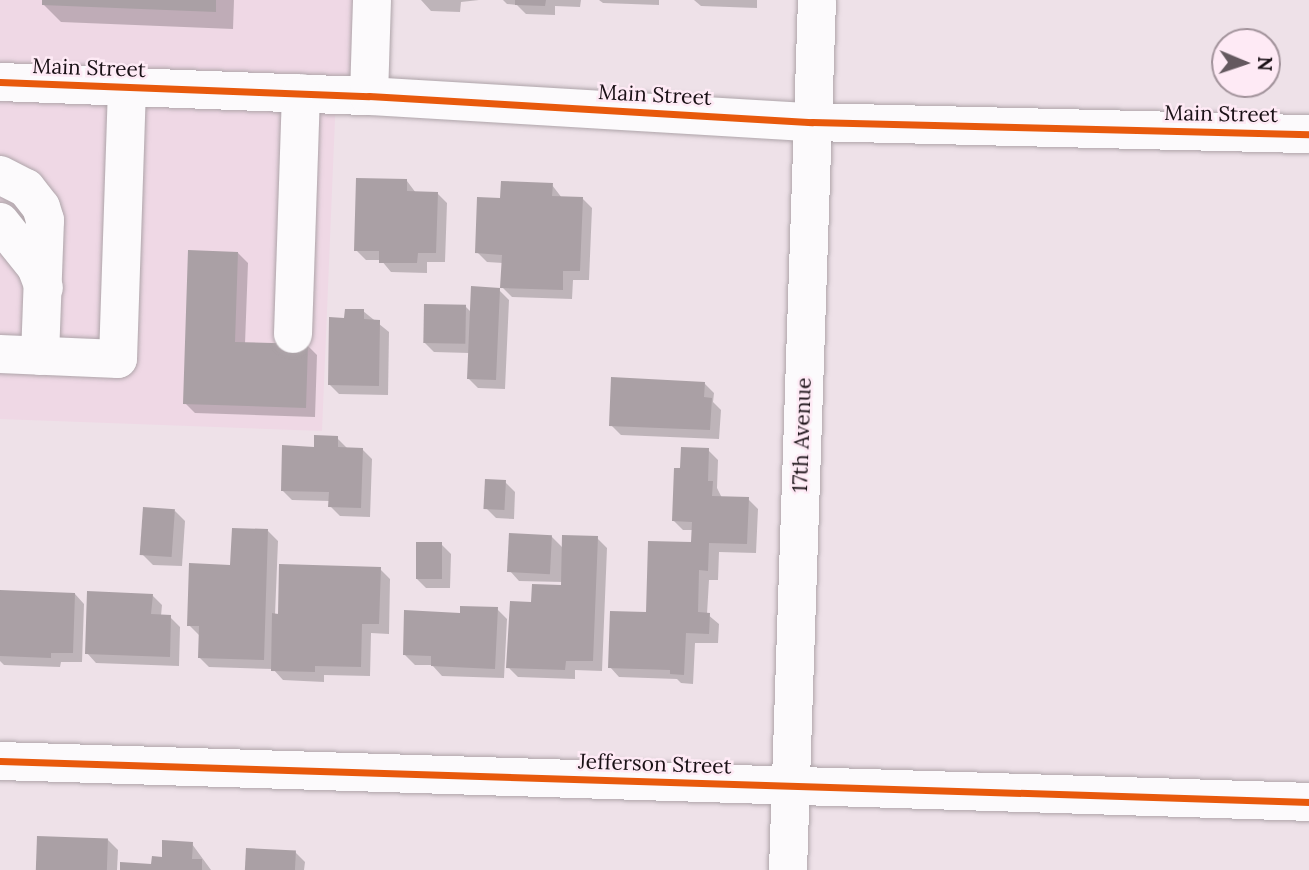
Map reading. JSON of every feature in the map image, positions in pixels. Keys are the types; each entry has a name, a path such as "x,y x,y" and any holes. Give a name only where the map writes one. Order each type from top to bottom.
{"street":[{"path":"369,96 372,0"},
{"name":"17th Avenue","path":"788,870 817,0"},
{"name":"Main Street","path":"0,82 369,96 812,122 1309,134"},
{"path":"0,354 118,359 127,87"},
{"path":"293,334 302,93"},
{"path":"0,175 26,188 41,207 46,235 40,356"},
{"path":"0,222 36,267 44,288"},
{"name":"Jefferson Street","path":"0,761 1309,802"}],"shaded area":[{"path":"0,0 387,0 383,97 336,95 322,431 0,419"}],"building":[{"path":"42,0 216,0 216,12 42,5"},
{"path":"515,0 546,0 545,6 515,5"},
{"path":"356,178 407,179 407,191 438,192 436,253 418,253 417,263 379,263 379,251 354,251"},
{"path":"501,181 553,183 552,196 583,197 580,271 563,271 563,290 500,288 502,255 475,253 477,197 500,198"},
{"path":"188,250 238,252 235,342 308,344 306,408 183,404"},
{"path":"471,286 500,288 496,380 467,379"},
{"path":"424,304 466,305 465,344 423,343"},
{"path":"345,309 364,309 364,319 380,320 379,386 328,385 329,317 344,318"},
{"path":"611,377 705,382 704,397 712,398 710,430 609,426"},
{"path":"314,435 338,436 338,447 363,448 361,508 328,507 329,492 281,491 282,445 314,447"},
{"path":"681,447 709,448 708,481 713,481 712,496 749,497 747,544 709,543 708,571 699,570 698,612 710,613 709,634 686,633 684,675 670,674 670,670 608,668 610,611 646,612 648,541 691,542 692,522 672,521 674,468 680,468"},
{"path":"485,479 506,480 504,510 483,509"},
{"path":"143,507 175,509 172,557 140,555"},
{"path":"232,528 268,529 264,660 198,658 199,626 187,626 189,563 230,565"},
{"path":"509,533 552,535 550,574 507,572"},
{"path":"562,535 598,536 593,661 566,661 565,670 506,668 510,601 531,602 532,584 561,585"},
{"path":"416,542 442,542 442,579 416,579"},
{"path":"279,564 381,567 379,624 362,624 361,667 315,666 315,672 271,671 272,613 278,614"},
{"path":"0,590 75,593 73,653 51,653 51,658 0,656"},
{"path":"87,591 153,594 151,614 171,615 170,657 85,654"},
{"path":"460,606 498,607 495,669 431,666 431,656 403,655 404,610 460,613"},
{"path":"37,836 108,838 107,870 36,870"},
{"path":"162,840 193,842 192,859 202,859 202,870 120,870 120,862 151,864 152,856 162,857"},
{"path":"246,848 296,851 295,870 245,870"}],"cycle path":[{"path":"0,82 369,96 812,122 1309,134"},
{"path":"0,761 1309,802"}]}
